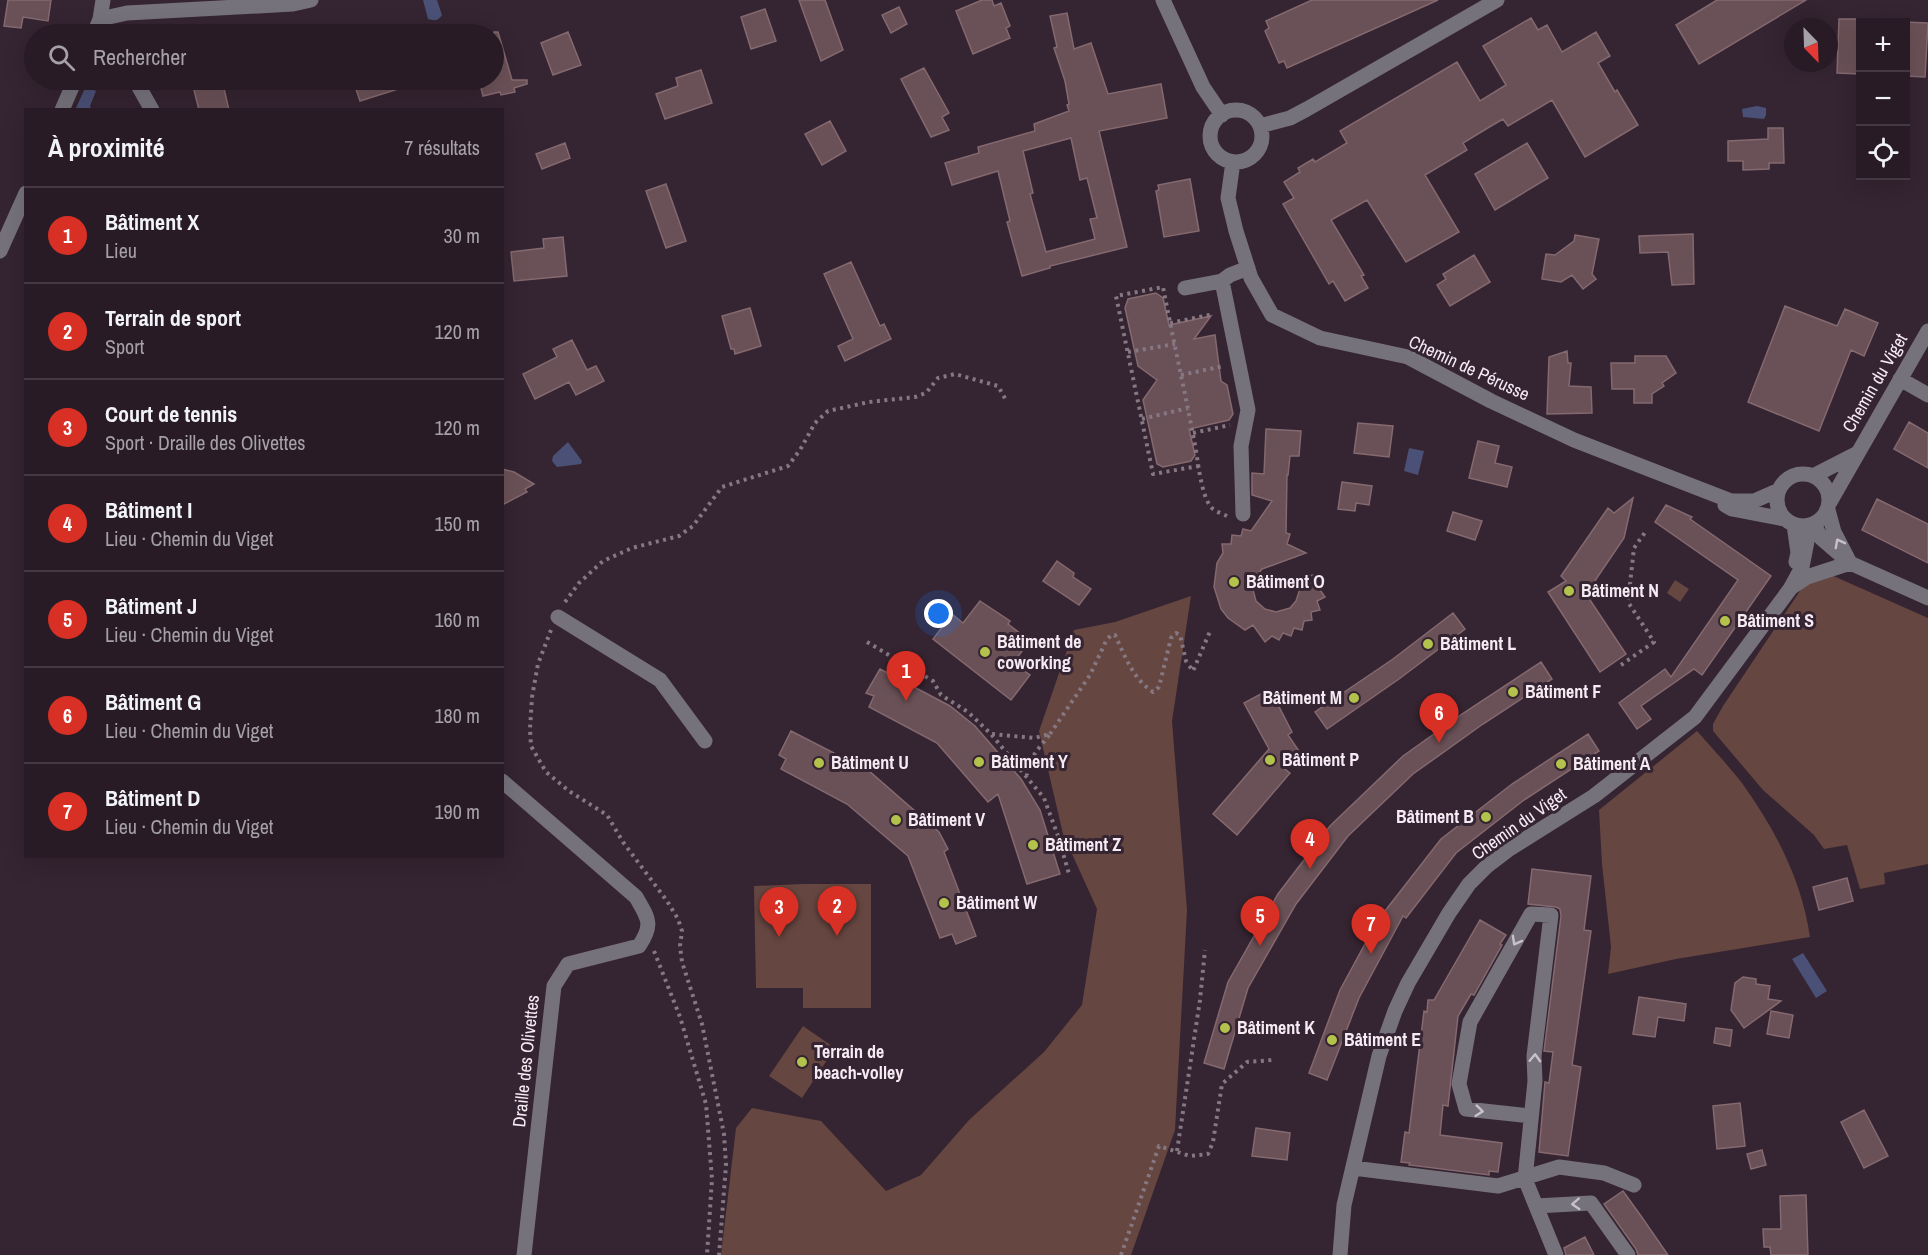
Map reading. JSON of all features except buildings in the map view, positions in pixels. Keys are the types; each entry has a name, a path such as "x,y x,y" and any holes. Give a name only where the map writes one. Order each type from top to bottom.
{"street":[{"path":"98,24 103,0"},
{"path":"100,19 127,13 293,4 311,0"},
{"path":"1162,0 1203,87 1222,115"},
{"path":"1260,126 1290,118 1308,109 1497,0"},
{"path":"100,19 103,24"},
{"path":"63,108 71,90"},
{"path":"141,90 151,108"},
{"path":"1231,111 1248,113 1260,126 1261,144 1250,158 1233,162 1217,154 1212,147 1211,129 1222,115 1231,111"},
{"name":"Chemin de Pérusse","path":"1233,162 1228,198 1248,268 1272,315 1320,338 1408,357 1491,401 1574,440 1731,501 1754,501 1779,490"},
{"path":"0,251 24,197"},
{"path":"1185,288 1222,281 1248,268"},
{"path":"1222,281 1248,410 1241,446 1237,516"},
{"name":"Chemin du Viget","path":"1829,506 1856,454 1928,331"},
{"path":"1900,379 1928,395"},
{"path":"1814,476 1856,454"},
{"path":"1790,589 1798,553 1789,522 1777,502 1779,490 1797,474 1814,476 1826,486 1833,532 1850,563"},
{"name":"Chemin de Pérusse","path":"1663,475 1732,509 1789,522"},
{"path":"1789,522 1812,525 1820,521 1829,506"},
{"path":"1812,525 1821,538 1850,563 1928,598"},
{"path":"1790,589 1802,567 1812,525"},
{"path":"1790,589 1807,577 1850,563"},
{"name":"Chemin du Viget","path":"1340,1255 1344,1205 1379,1056 1395,1011 1428,947 1469,884 1508,850 1594,796 1695,717 1790,589"},
{"path":"558,617 660,680 705,741"},
{"path":"504,783 636,897 649,921 648,934"},
{"path":"1531,1116 1466,1109 1459,1084 1470,1022 1531,914 1551,915 1534,1056 1535,1081 1525,1179 1556,1255"},
{"name":"Draille des Olivettes","path":"524,1255 554,986 568,964 639,946 648,934"},
{"path":"1353,1168 1498,1186 1559,1167 1604,1173 1634,1185"},
{"path":"1536,1206 1591,1203 1628,1255"}],"path":[{"path":"1200,466 1154,474 1116,296 1163,287 1170,323 1175,344 1181,375 1200,466 1206,496 1212,508 1237,516"},
{"path":"1170,323 1228,311"},
{"path":"1128,352 1175,344"},
{"path":"1181,375 1238,363"},
{"path":"1142,419 1188,408"},
{"path":"1193,433 1245,422"},
{"path":"1621,665 1654,642 1628,602 1634,548 1646,531"},
{"path":"1027,776 1034,754 1090,675 1111,635 1115,635 1135,676 1153,692 1159,687 1171,638 1176,633 1180,635 1186,662 1193,671 1211,629"},
{"path":"867,642 933,681 941,695 968,712 991,734 1044,798 1069,874"},
{"path":"991,734 1034,738 1050,734"},
{"path":"648,934 680,1017 706,1104 712,1179 707,1255"},
{"path":"1177,1151 1200,1000 1205,950"},
{"path":"1121,1255 1159,1146 1190,1156 1208,1154 1214,1142 1222,1084 1247,1062 1273,1060"}],"shaded area":[{"path":"1829,574 1928,618 1928,864 1884,873 1885,884 1860,889 1847,845 1824,849 1814,835 1763,790 1713,731 1713,724 1723,706 1804,585"},
{"path":"1675,580 1689,589 1680,602 1667,593"},
{"path":"1191,596 1172,721 1187,910 1175,1130 1131,1255 721,1255 736,1128 752,1108 821,1121 886,1191 921,1175 969,1120 1044,1052 1082,1005 1097,909 1063,834 1039,731 1074,630 1115,622"},
{"path":"1697,731 1742,783 1776,837 1801,895 1810,937 1676,959 1608,974 1611,947 1599,810"},
{"path":"871,884 871,1008 803,1008 803,988 756,988 754,886"},
{"name":"Terrain de beach-volley","path":"803,1026 835,1048 802,1098 769,1076"}],"water":[{"path":"423,0 437,0 442,15 434,20 428,19"},
{"path":"84,90 96,91 91,108 76,108"},
{"path":"1757,106 1766,108 1764,119 1743,117 1742,109"},
{"path":"568,442 582,461 581,464 557,467 552,461 553,456"},
{"path":"1409,448 1424,451 1418,475 1404,471"},
{"path":"1803,953 1827,991 1816,998 1792,959"}],"place":[{"name":"Bâtiment O","path":"1234,582"},
{"name":"Bâtiment N","path":"1569,591"},
{"name":"Bâtiment S","path":"1725,621"},
{"name":"Bâtiment L","path":"1428,644"},
{"name":"Bâtiment de coworking","path":"985,652"},
{"name":"Bâtiment F","path":"1513,692"},
{"name":"Bâtiment M","path":"1354,698"},
{"name":"Bâtiment X","path":"906,701"},
{"name":"Bâtiment G","path":"1439,743"},
{"name":"Bâtiment P","path":"1270,760"},
{"name":"Bâtiment Y","path":"979,762"},
{"name":"Bâtiment U","path":"819,763"},
{"name":"Bâtiment A","path":"1561,764"},
{"name":"Bâtiment B","path":"1486,817"},
{"name":"Bâtiment V","path":"896,820"},
{"name":"Bâtiment Z","path":"1033,845"},
{"name":"Bâtiment I","path":"1310,869"},
{"name":"Bâtiment W","path":"944,903"},
{"name":"Terrain de sport","path":"837,936"},
{"name":"Court de tennis","path":"779,937"},
{"name":"Bâtiment J","path":"1260,946"},
{"name":"Bâtiment D","path":"1371,954"},
{"name":"Bâtiment K","path":"1225,1028"},
{"name":"Bâtiment E","path":"1332,1040"},
{"name":"Terrain de beach-volley","path":"802,1062"}]}
